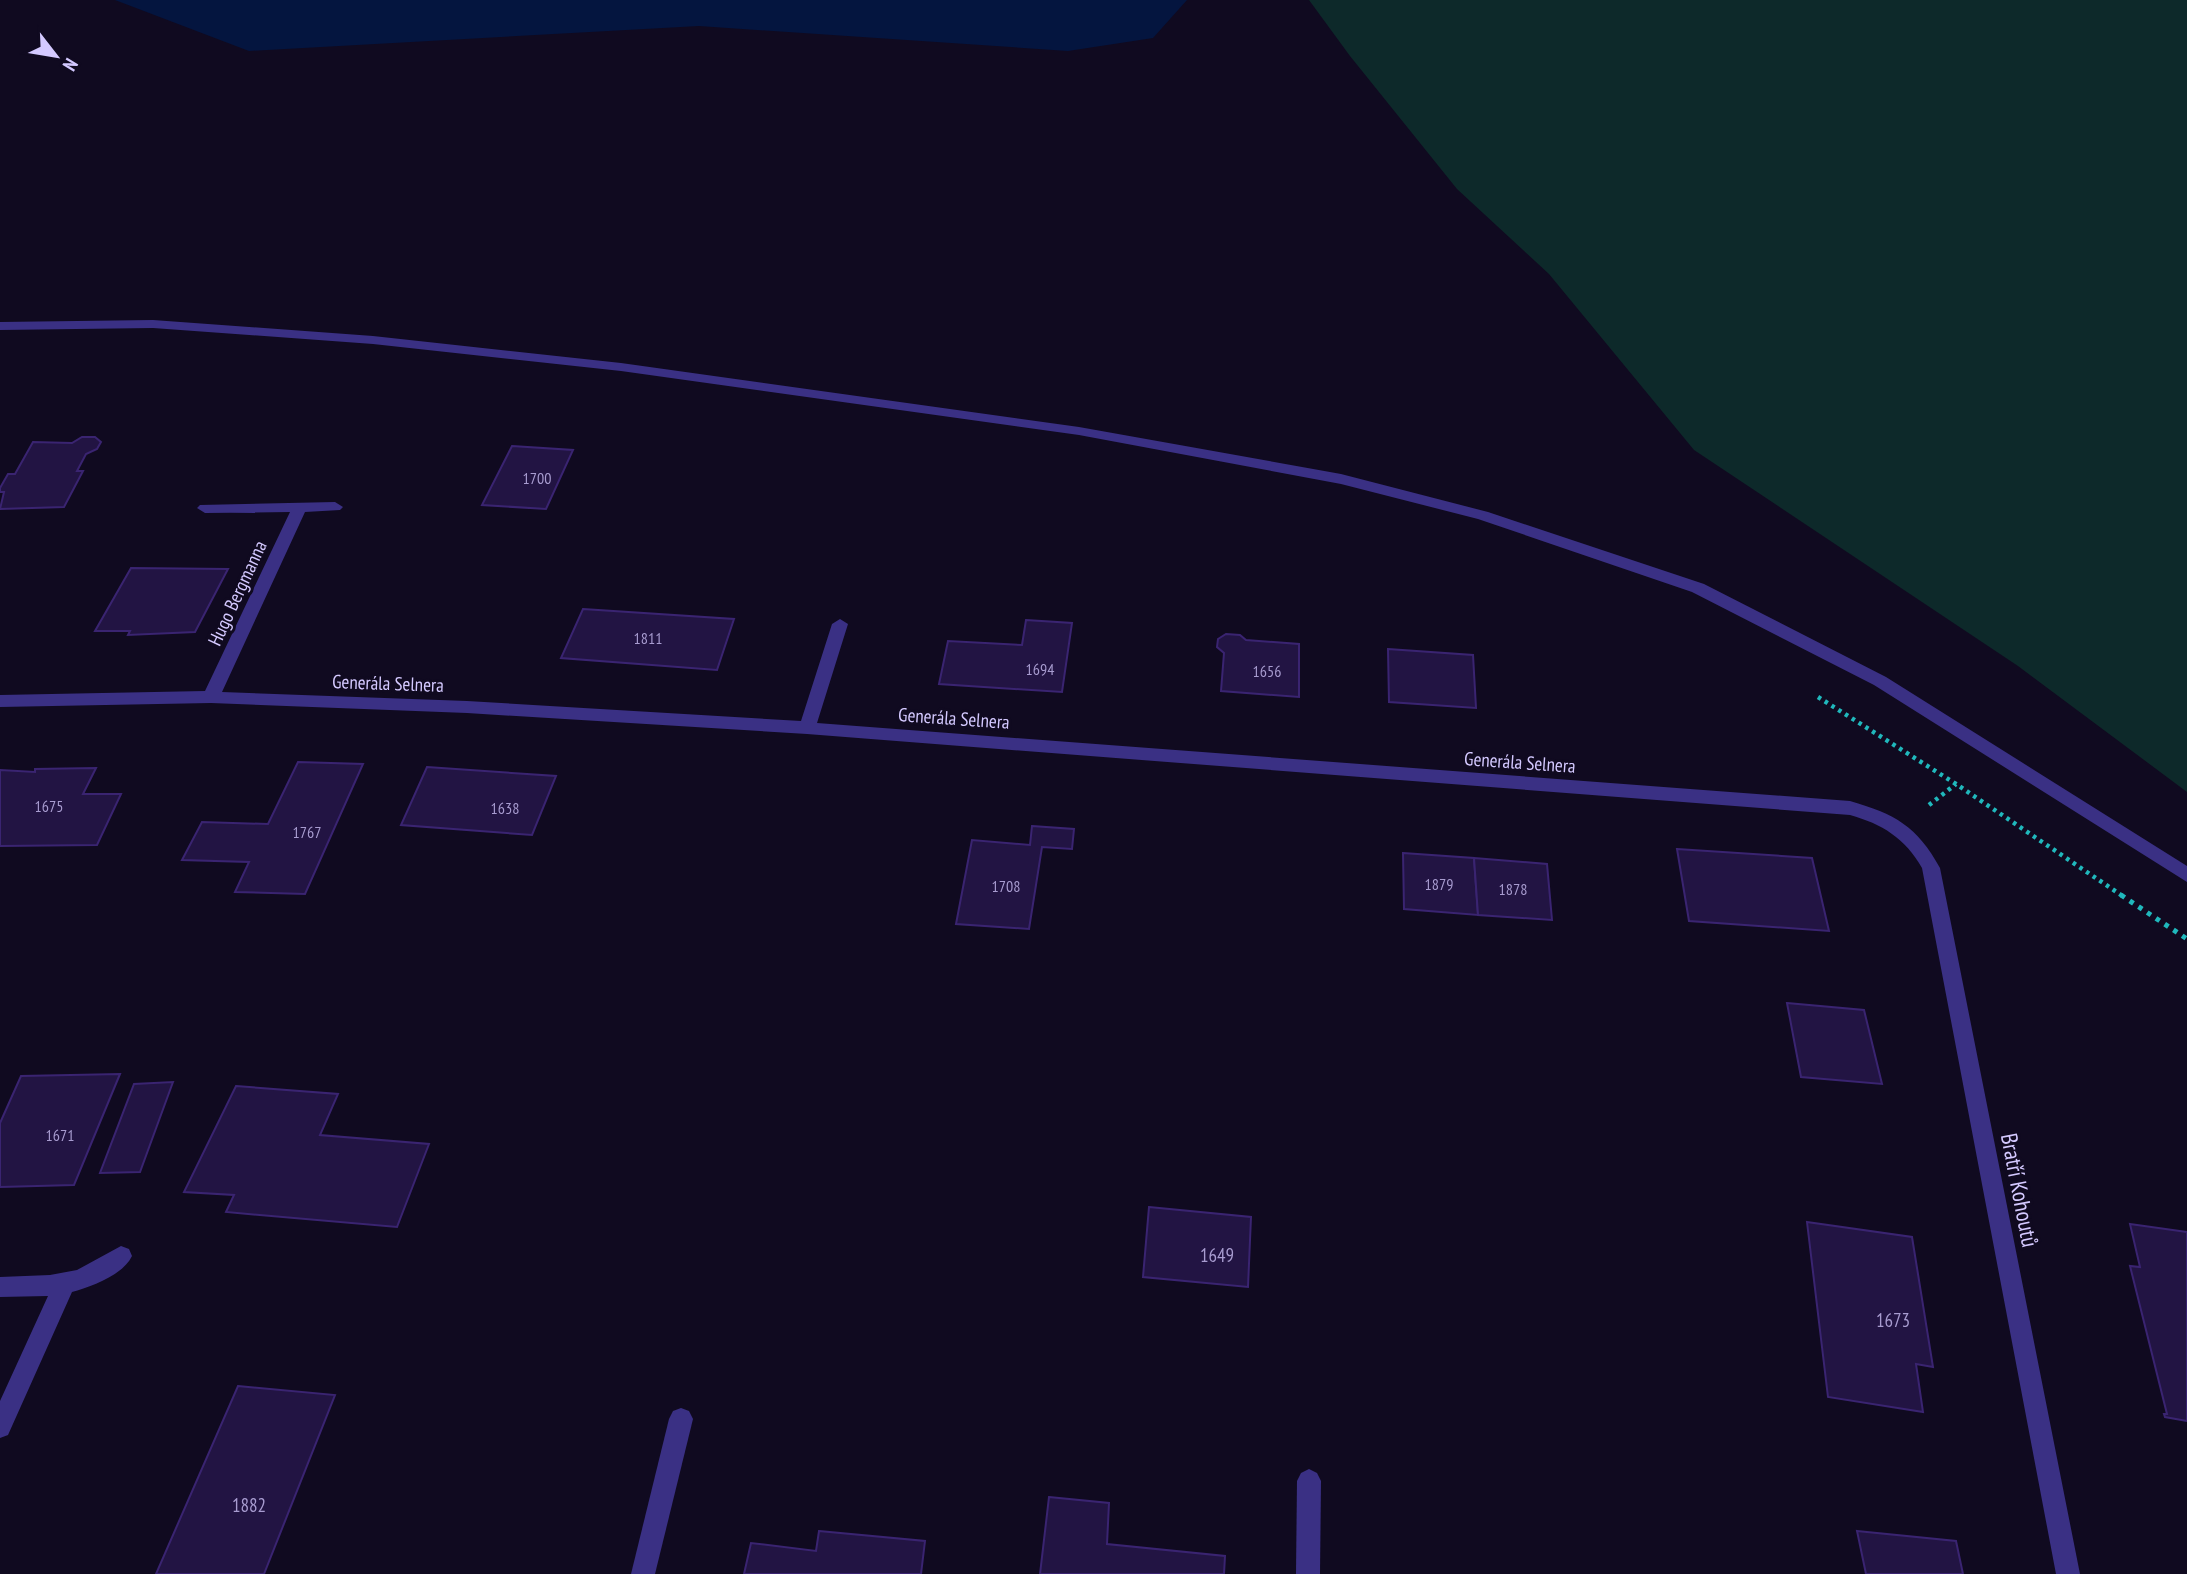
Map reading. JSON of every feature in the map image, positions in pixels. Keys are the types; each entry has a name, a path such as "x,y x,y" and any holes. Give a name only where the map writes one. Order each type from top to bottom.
{"street":[{"path":"0,326 153,324 373,340 621,367 1079,430 1341,479 1483,515 1698,588 1880,681 2187,875"},
{"name":"Hugo Bergmanna","path":"211,697 300,507"},
{"path":"205,508 335,507"},
{"path":"807,728 840,624"},
{"name":"Generála Selnera","path":"0,701 211,697 467,707 807,728 1850,808 1878,816 1900,827"},
{"name":"Bratří Kohoutů","path":"1900,827 1919,844 1931,868 2068,1574"},
{"path":"0,1287 64,1285 89,1278 121,1256"},
{"path":"0,1427 64,1285"},
{"path":"642,1574 681,1419"},
{"path":"1308,1574 1309,1482"}],"path":[{"path":"1817,696 1956,784 2187,939"}],"green space":[{"path":"1309,0 2187,0 2187,792 2018,666 1694,450 1549,274 1457,189 1350,56"}],"water":[{"path":"115,0 1187,0 1153,38 1068,51 699,26 249,51"}],"building":[{"path":"82,437 95,437 101,442 97,449 86,454 77,471 83,471 64,507 0,509 4,492 0,492 0,488 8,474 15,474 33,442 72,443"},
{"path":"512,446 573,450 546,509 482,505"},
{"path":"131,568 228,569 195,632 128,635 130,631 95,631"},
{"path":"583,609 734,619 717,670 561,658"},
{"path":"1026,620 1072,623 1062,692 939,684 948,641 1022,645"},
{"path":"1226,634 1240,635 1246,640 1299,644 1299,697 1221,691 1224,653 1217,647 1218,639"},
{"path":"1388,649 1473,655 1476,708 1389,702"},
{"path":"298,762 363,764 305,894 235,892 249,862 182,860 202,822 268,824"},
{"path":"427,767 556,776 532,835 401,825"},
{"path":"96,768 83,794 121,794 97,845 0,846 0,770 35,772 35,769"},
{"path":"1032,826 1074,829 1072,849 1042,847 1029,929 956,924 972,840 1030,845"},
{"path":"1677,849 1812,858 1829,931 1689,921"},
{"path":"1403,853 1474,858 1478,915 1404,909"},
{"path":"1474,858 1547,864 1552,920 1478,915"},
{"path":"1787,1003 1864,1010 1882,1084 1801,1077"},
{"path":"120,1074 74,1185 0,1187 0,1123 21,1076"},
{"path":"173,1082 140,1172 100,1173 134,1084"},
{"path":"236,1086 338,1094 320,1135 429,1144 397,1227 226,1212 234,1195 184,1192"},
{"path":"1149,1207 1251,1217 1248,1287 1143,1277"},
{"path":"1807,1222 1912,1237 1933,1367 1916,1364 1923,1412 1828,1397"},
{"path":"2130,1224 2187,1232 2187,1421 2165,1417 2164,1414 2167,1414 2130,1266 2140,1267"},
{"path":"238,1386 335,1395 264,1574 156,1574"},
{"path":"1049,1497 1109,1503 1107,1544 1225,1556 1224,1574 1040,1574"},
{"path":"819,1531 925,1541 921,1574 744,1574 751,1543 816,1551"},
{"path":"1857,1531 1956,1541 1963,1574 1866,1574"}]}
